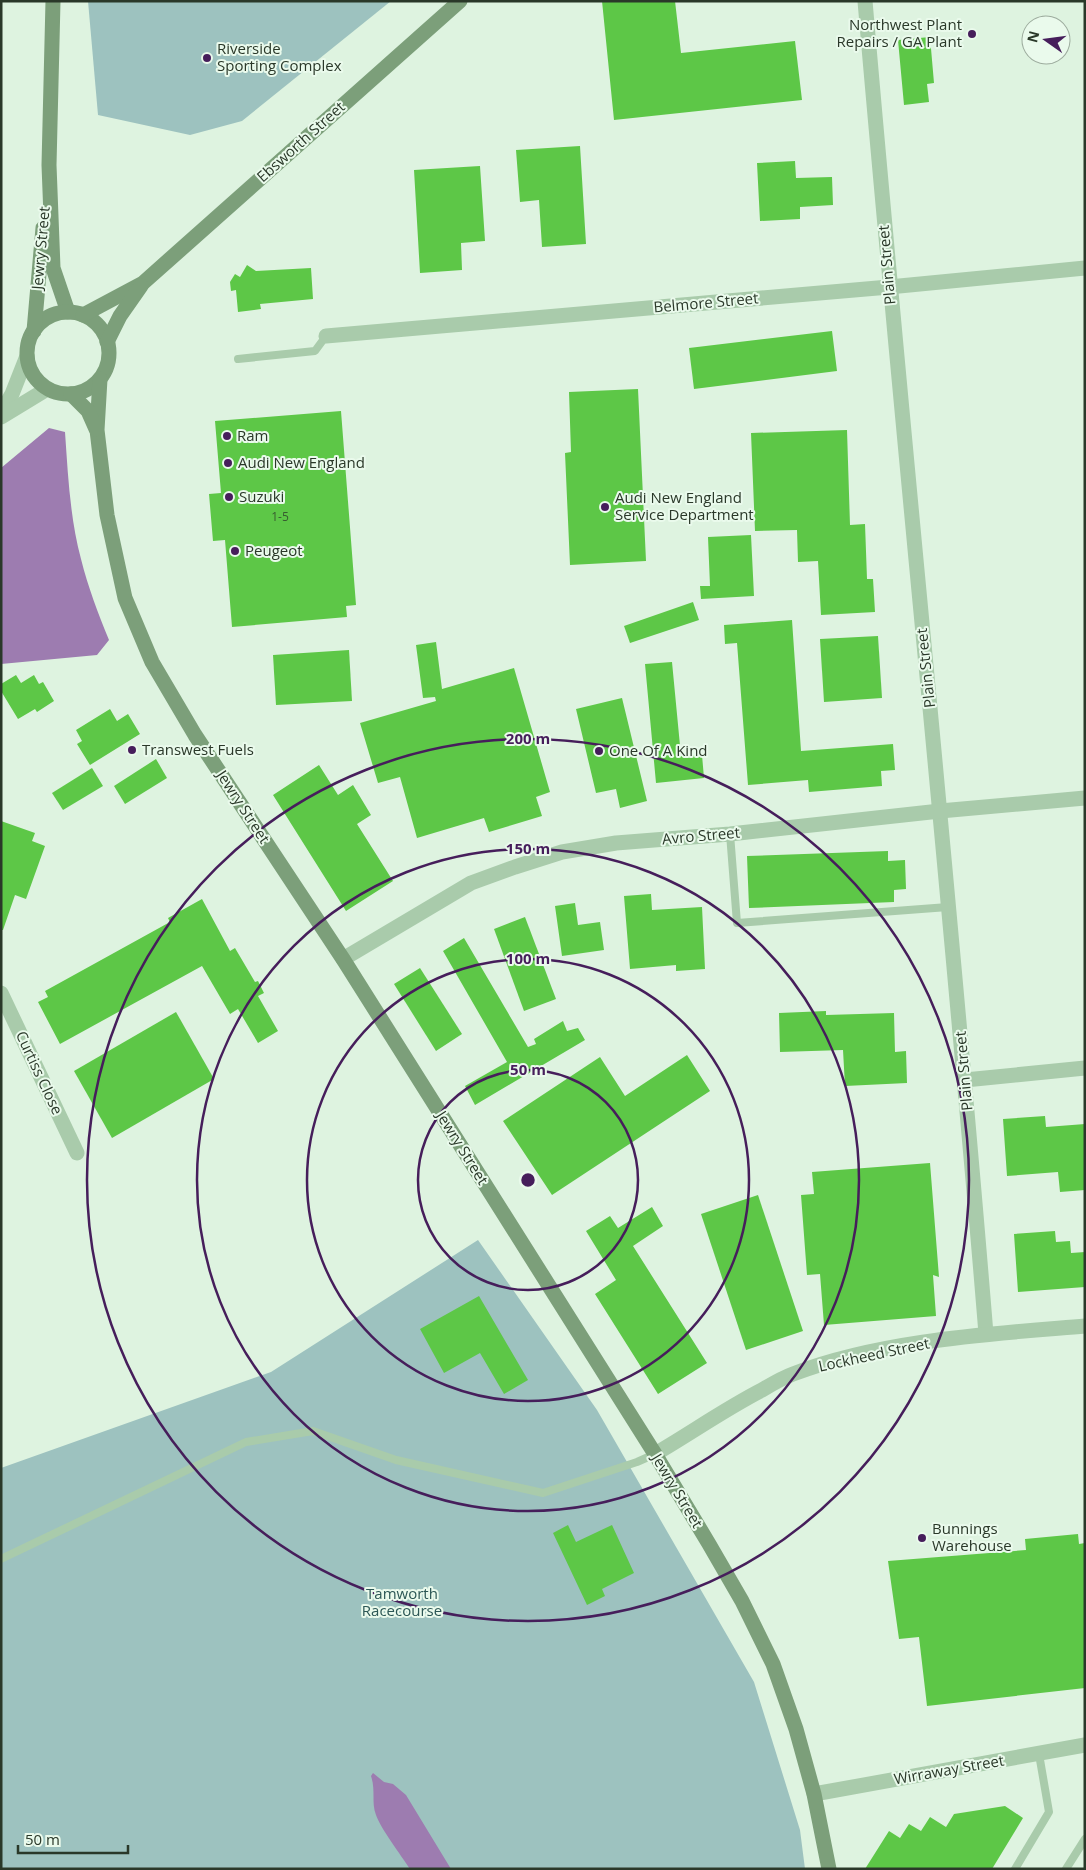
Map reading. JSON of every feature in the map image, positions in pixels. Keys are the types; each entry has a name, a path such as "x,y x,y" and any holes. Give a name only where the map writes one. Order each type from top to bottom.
{"main road":[{"name":"Jewry Street","path":"53,1 49,164 53,268 68,312"},
{"name":"Ebsworth Street","path":"84,315 143,283 460,1"},
{"name":"Jewry Street","path":"34,331 49,164"},
{"name":"Ebsworth Street","path":"107,342 120,316 143,283"},
{"path":"68,312 84,315 95,323 107,342 108,356 105,370 100,378 85,390 71,394 57,393 48,389 37,380 30,368 27,356 29,341 43,320 55,314 68,312"},
{"name":"Jewry Street","path":"100,378 97,430 107,515 125,598 152,662 195,735 343,959 655,1454 742,1601 773,1664 796,1729 814,1794 830,1869"},
{"name":"Jewry Street","path":"71,394 88,411 97,430"}],"street":[{"name":"Plain Street","path":"865,1 889,287 965,1080 986,1334"},
{"name":"Belmore Street","path":"326,336 1085,268"},
{"path":"1,413 12,394 27,356"},
{"path":"1,417 48,389"},
{"name":"Avro Street","path":"343,959 471,883 515,866 562,852 616,843 730,834 940,811 1085,798"},
{"name":"Curtiss Close","path":"1,993 77,1153"},
{"path":"965,1080 1085,1068"},
{"name":"Lockheed Street","path":"655,1454 738,1402 791,1374 839,1359 900,1347 986,1334 1085,1326"},
{"name":"Wirraway Street","path":"814,1794 1085,1746"}],"lane":[{"path":"238,359 315,351 326,336"},
{"path":"730,834 737,923 948,907"},
{"path":"1,1559 246,1442 313,1431 396,1460 543,1493 637,1462 655,1454"},
{"path":"1015,1869 1049,1812 1039,1754"},
{"path":"1066,1869 1085,1839"}],"green space":[{"name":"Riverside Sporting Complex","path":"88,1 391,1 242,121 190,135 98,115"},
{"name":"Tamworth Racecourse","path":"478,1240 597,1410 754,1682 800,1830 805,1869 1,1869 1,1468 271,1372"}],"shaded area":[{"path":"49,428 65,432 70,496 77,544 90,590 109,640 97,655 1,664 1,468"},
{"path":"373,1773 384,1782 393,1784 406,1795 451,1869 410,1869 376,1815 371,1776"}],"building":[{"path":"602,1 675,1 681,53 795,41 802,100 614,120"},
{"path":"930,37 934,83 927,84 929,102 904,105 898,40"},
{"path":"580,146 586,244 542,247 539,200 520,202 516,150"},
{"path":"795,161 796,178 832,177 833,205 800,207 800,219 760,221 757,163"},
{"path":"480,166 485,241 461,243 462,270 420,273 414,170"},
{"path":"247,265 256,271 311,268 313,299 260,304 261,309 238,312 236,290 231,291 230,282 235,274 240,277"},
{"path":"832,331 837,371 694,389 689,348"},
{"name":"Audi New England Service Department","path":"638,389 646,561 570,565 565,453 571,452 569,392"},
{"path":"341,411 356,605 346,606 347,617 232,627 225,540 213,541 209,494 221,493 215,421"},
{"path":"847,430 850,525 865,524 867,579 873,579 875,612 821,615 818,561 798,562 797,530 755,531 751,433"},
{"path":"751,535 754,596 701,599 700,586 710,586 708,537"},
{"path":"693,602 699,620 630,643 624,626"},
{"path":"792,620 801,751 893,744 895,770 881,771 882,786 809,792 808,780 748,785 737,643 725,644 724,625"},
{"path":"878,636 882,698 824,702 820,639"},
{"path":"436,642 442,689 514,668 550,792 536,797 542,816 489,832 484,818 417,838 400,777 378,783 360,723 436,701 435,697 423,698 416,645"},
{"path":"349,650 352,701 276,705 273,655"},
{"path":"672,662 681,756 702,755 704,778 656,783 645,664"},
{"path":"16,675 21,683 34,675 39,684 43,682 54,701 37,712 35,709 18,719 1,691 1,684"},
{"path":"622,698 647,801 620,808 616,789 596,793 576,709"},
{"path":"110,709 117,721 128,714 140,734 90,765 77,744 82,741 76,730"},
{"path":"156,759 167,778 125,804 114,786"},
{"path":"319,765 338,795 353,785 371,815 357,824 393,881 346,911 273,795"},
{"path":"92,768 103,786 63,810 52,793"},
{"path":"1,821 35,833 32,841 45,846 26,899 15,895 3,930 1,930"},
{"path":"888,851 888,861 905,860 906,889 894,890 894,902 749,908 747,856"},
{"path":"651,894 652,910 702,907 705,969 676,971 676,965 630,969 624,896"},
{"path":"202,899 230,951 235,948 255,982 258,981 264,993 258,996 278,1031 258,1043 238,1009 230,1014 202,966 60,1044 38,1002 48,997 45,991 170,922 168,918"},
{"path":"575,903 578,925 600,922 604,950 562,956 555,906"},
{"path":"525,917 556,999 524,1011 494,929"},
{"path":"464,938 528,1047 536,1044 534,1039 563,1021 567,1031 578,1028 585,1040 475,1105 465,1086 507,1062 443,951"},
{"path":"420,968 462,1034 436,1051 394,984"},
{"path":"826,1011 826,1015 894,1013 895,1052 906,1051 907,1083 845,1086 843,1050 780,1052 779,1013"},
{"path":"176,1012 214,1079 112,1138 74,1071"},
{"path":"687,1055 710,1091 552,1195 503,1121 600,1057 625,1096"},
{"path":"1045,1116 1046,1127 1085,1124 1085,1190 1060,1192 1058,1172 1007,1176 1003,1119"},
{"path":"930,1163 939,1277 933,1275 936,1316 824,1325 820,1274 807,1275 801,1195 814,1194 812,1172"},
{"path":"758,1195 803,1331 746,1350 701,1214"},
{"path":"652,1207 663,1226 633,1246 707,1363 658,1394 595,1294 616,1280 586,1231 610,1216 618,1228"},
{"path":"1055,1231 1056,1242 1070,1241 1071,1253 1085,1252 1085,1287 1018,1292 1014,1234"},
{"path":"479,1296 528,1380 504,1394 480,1353 444,1373 420,1329"},
{"path":"568,1525 576,1542 612,1525 634,1573 602,1589 605,1596 587,1605 553,1533"},
{"name":"Bunnings Warehouse","path":"1078,1534 1079,1544 1085,1543 1085,1688 927,1706 919,1637 899,1639 888,1561 1026,1550 1025,1539"},
{"path":"1005,1806 1023,1818 992,1869 865,1869 889,1831 900,1838 909,1824 921,1831 930,1817 946,1827 954,1814"}],"place":[{"name":"Northwest Plant Repairs / GA Plant","path":"972,34"},
{"name":"Riverside Sporting Complex","path":"207,58"},
{"name":"Ram","path":"227,436"},
{"name":"Audi New England","path":"228,463"},
{"name":"Suzuki","path":"229,497"},
{"name":"Audi New England Service Department","path":"605,507"},
{"name":"Peugeot","path":"235,551"},
{"name":"Transwest Fuels","path":"132,750"},
{"name":"One Of A Kind","path":"599,751"},
{"name":"Bunnings Warehouse","path":"922,1538"}]}
